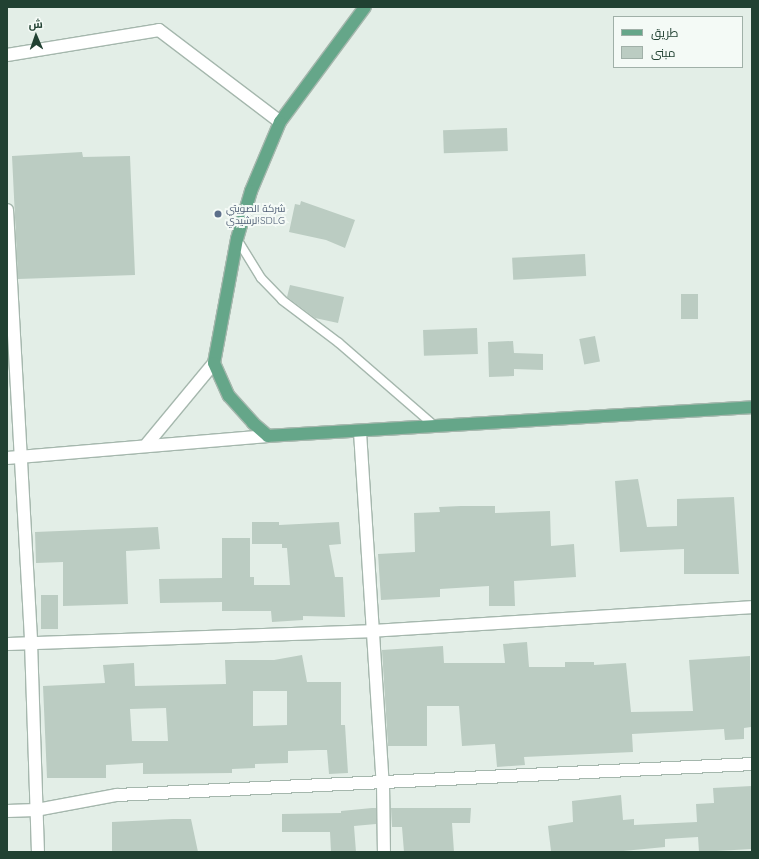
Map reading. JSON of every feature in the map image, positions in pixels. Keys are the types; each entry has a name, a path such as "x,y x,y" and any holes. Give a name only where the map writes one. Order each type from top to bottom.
{"main road":[{"path":"365,7 280,122 251,191 237,239 214,363 229,396 268,436 360,432 752,407"}],"street":[{"path":"7,55 159,30 280,122"},
{"path":"7,210 9,276 31,642 38,852"},
{"path":"147,444 214,363"},
{"path":"360,432 371,631 383,783 384,852"},
{"path":"7,458 147,444 268,436"},
{"path":"7,644 371,631 562,616 752,607"},
{"path":"7,811 36,810 117,795 752,764"}],"lane":[{"path":"237,239 262,278 282,300 339,343 436,427"}],"building":[{"path":"507,128 508,151 444,153 443,130"},
{"path":"82,152 83,157 130,156 135,275 18,279 12,156"},
{"path":"301,201 355,220 345,248 326,240 289,232 295,204 300,205"},
{"path":"585,254 586,276 513,280 512,258"},
{"path":"290,285 344,297 338,323 315,318 287,297"},
{"path":"681,294 698,294 698,319 681,319"},
{"path":"477,328 478,354 424,356 423,330"},
{"path":"595,336 600,362 584,365 579,339"},
{"path":"513,341 514,353 543,354 543,370 514,369 514,376 489,377 488,342"},
{"path":"638,479 647,527 677,526 677,499 734,497 739,574 684,574 684,549 620,552 615,481"},
{"path":"495,506 495,513 550,511 551,546 574,544 576,577 514,581 515,606 489,606 489,586 440,589 440,597 381,600 378,554 415,552 414,513 440,512 439,507"},
{"path":"252,522 279,522 279,525 339,522 341,544 329,545 335,577 343,577 345,617 303,616 303,620 272,622 271,611 222,611 222,602 160,603 159,579 222,578 222,538 250,538 250,577 254,577 254,585 290,585 287,548 282,548 282,544 252,544"},
{"path":"158,527 160,549 126,551 128,604 63,606 63,562 36,563 35,532"},
{"path":"41,595 58,595 58,629 41,629"},
{"path":"527,642 529,667 565,667 565,662 594,662 594,665 626,663 631,712 693,711 689,660 750,656 751,727 744,728 744,739 725,740 724,729 632,734 633,752 524,757 525,765 497,767 495,744 462,746 459,706 427,706 427,746 388,746 382,650 443,646 444,663 505,663 503,644"},
{"path":"302,655 307,682 341,682 341,725 345,725 348,773 329,774 327,750 318,750 288,751 288,763 255,764 255,768 232,769 232,773 143,774 143,763 106,765 106,778 47,778 43,686 105,683 103,665 134,663 135,686 226,684 225,660 274,660","holes":["253,691 287,691 287,725 253,726","166,708 168,741 132,741 130,709"]},
{"path":"752,786 752,849 699,852 698,837 665,839 665,847 613,852 551,851 548,826 573,822 572,801 621,795 623,820 634,819 634,825 697,822 696,804 714,803 713,788"},
{"path":"376,808 376,824 354,826 356,852 331,852 330,832 282,832 282,814 341,813 341,811"},
{"path":"391,808 471,808 470,823 452,823 454,852 404,852 402,827 392,827"},
{"path":"191,819 198,852 112,852 112,822"}],"place":[{"name":"شركة الصويتي الرشيديSDLG","path":"218,214"}]}
